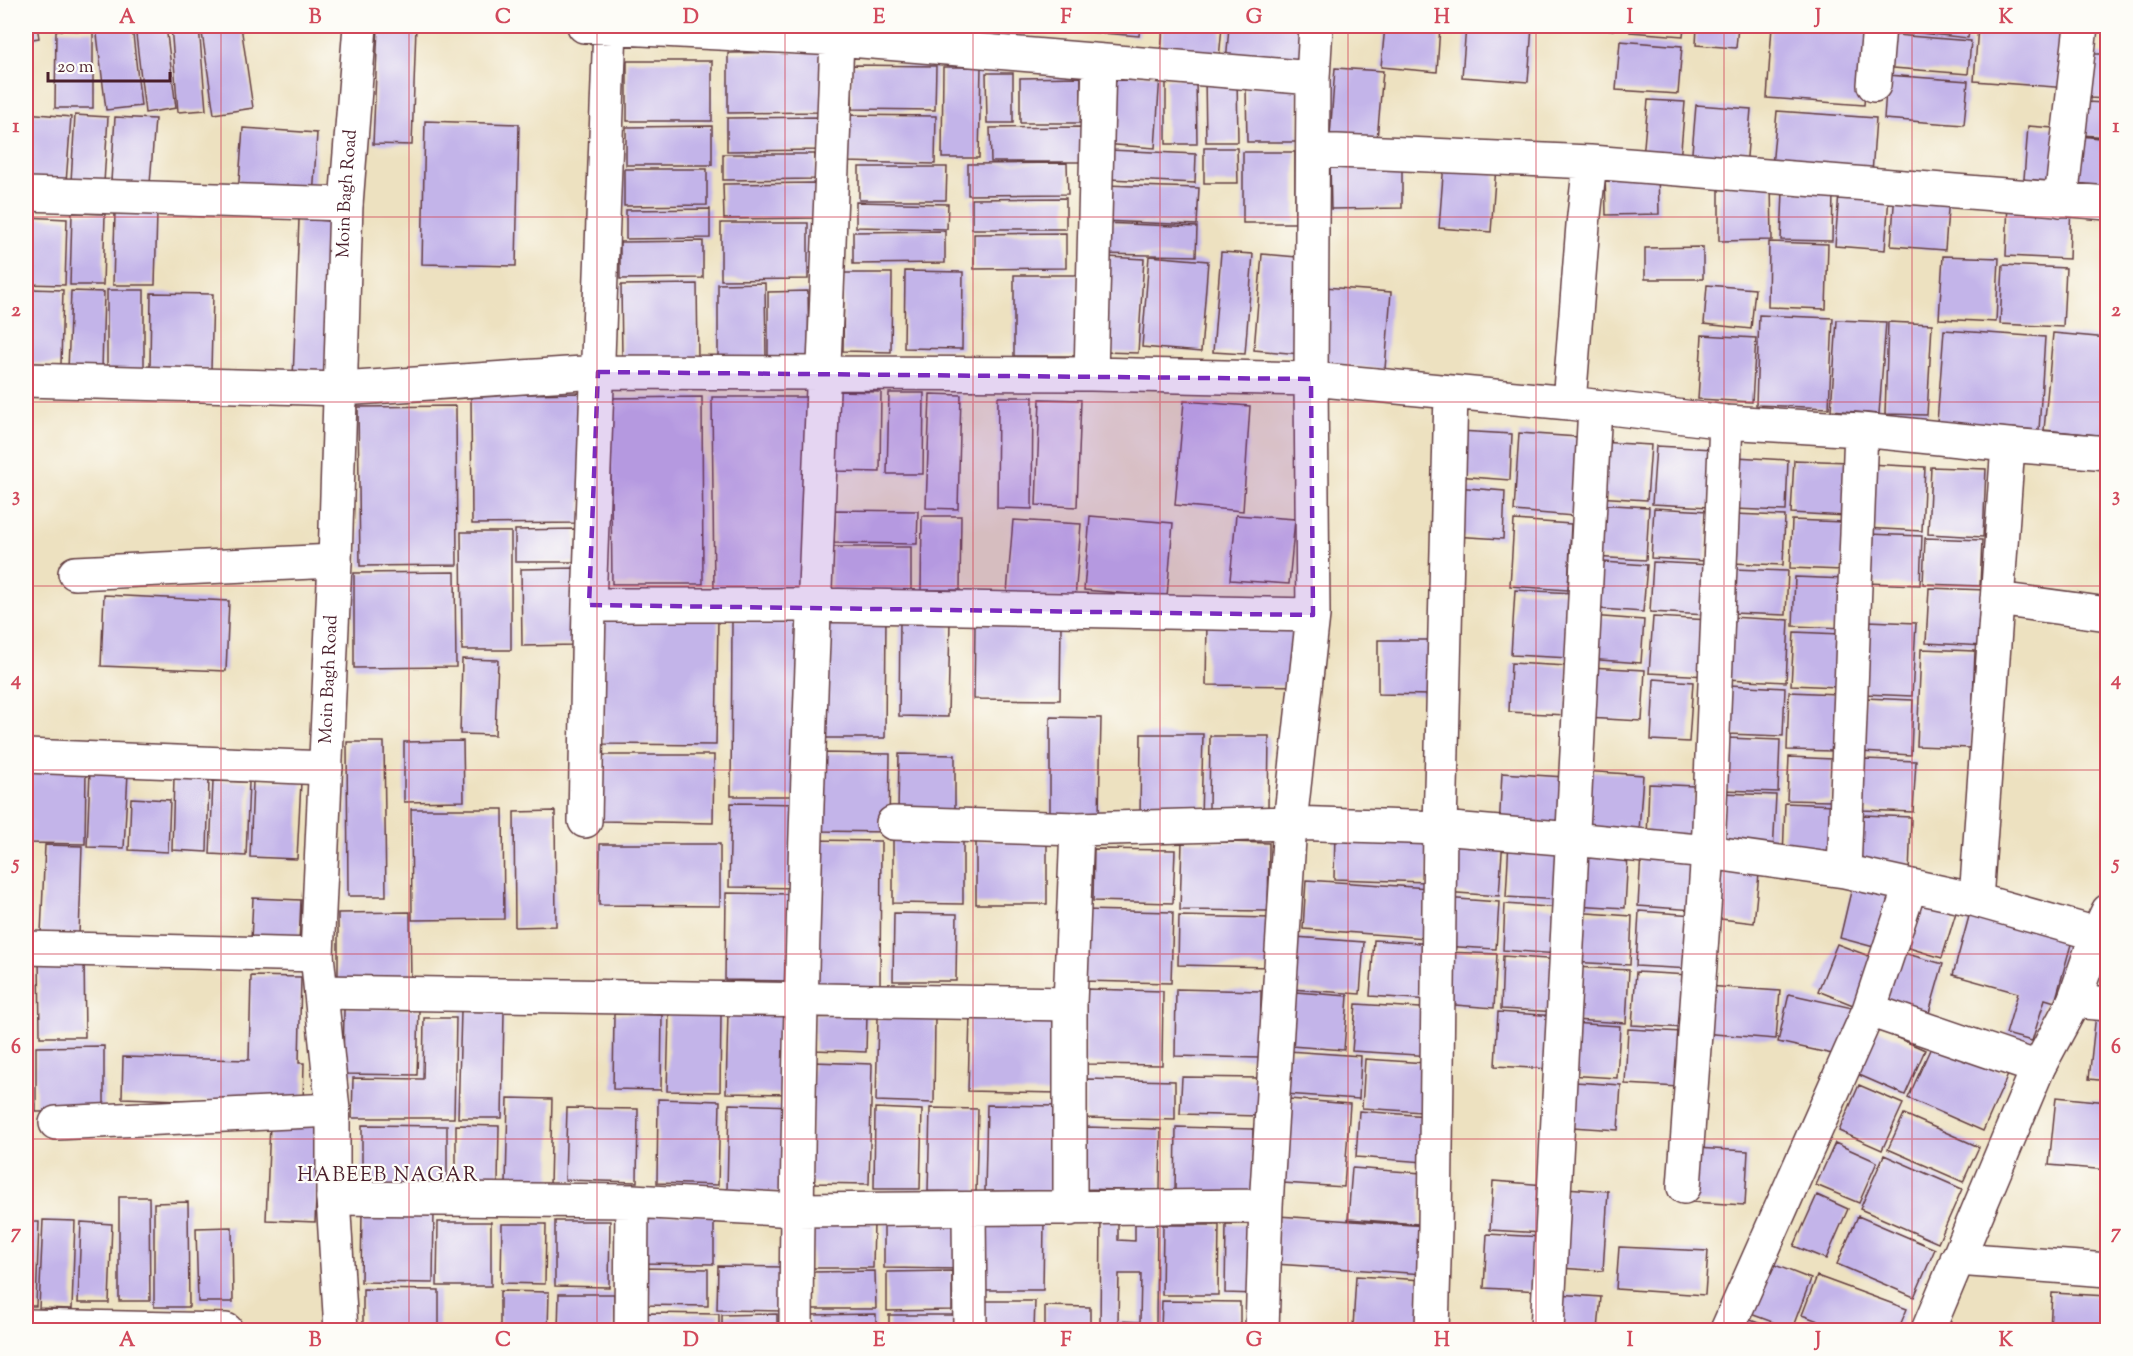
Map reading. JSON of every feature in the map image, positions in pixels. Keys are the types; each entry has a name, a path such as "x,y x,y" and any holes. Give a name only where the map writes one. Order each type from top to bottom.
{"street":[{"name":"Moin Bagh Road","path":"341,1330 333,1198 333,1110 317,955 335,561 346,204 360,26"},
{"path":"585,821 589,605 598,372 597,26 795,31 837,39 1313,78"},
{"path":"1262,1330 1266,1206 1290,823 1313,615 1311,378 1313,78 1316,26"},
{"path":"1874,85 1879,26"},
{"path":"2061,200 2081,26"},
{"path":"796,1330 801,998 837,39"},
{"path":"1091,374 1100,61"},
{"path":"1314,150 1590,162 2108,203"},
{"path":"1547,1330 1572,839 1582,405 1583,225 1590,162"},
{"path":"26,194 346,204"},
{"path":"26,380 340,389 598,372 1091,374 1311,378 1726,422 1861,430 2108,453"},
{"path":"1432,1330 1440,828 1451,393"},
{"path":"1684,1187 1708,852 1726,422"},
{"path":"1844,871 1861,430"},
{"path":"1976,900 2008,445"},
{"path":"75,573 335,561"},
{"path":"1997,599 2108,614"},
{"path":"589,605 814,605 1313,615"},
{"path":"26,756 326,768"},
{"path":"893,823 1077,829 1290,823 1440,828 1708,852 1844,871 1911,887 2102,923 2074,1001 2038,1068 1928,1330"},
{"path":"1070,1209 1070,1004 1077,829"},
{"path":"1726,1330 1869,1010 1911,887"},
{"path":"26,948 317,955"},
{"path":"321,992 1070,1004"},
{"path":"2074,1001 2108,1004"},
{"path":"1869,1010 2038,1068"},
{"path":"56,1123 333,1110"},
{"path":"333,1198 632,1201 797,1210 1266,1206"},
{"path":"631,1330 632,1201"},
{"path":"969,1209 970,1330"},
{"path":"1956,1259 2108,1270"},
{"path":"26,1326 226,1330"}],"highlighted area":[{"path":"598,372 1311,379 1313,615 589,605"}],"building":[{"path":"26,26 37,26 39,38 26,40"},
{"path":"96,26 132,26 141,106 106,110"},
{"path":"135,26 166,26 176,108 145,113"},
{"path":"171,26 199,26 206,110 178,112"},
{"path":"201,26 241,26 253,108 214,114"},
{"path":"378,26 416,26 412,145 373,144"},
{"path":"909,26 950,26 948,38 908,34"},
{"path":"1091,26 1140,26 1139,36 1090,32"},
{"path":"1163,26 1222,26 1219,59 1161,54"},
{"path":"1229,26 1304,26 1300,69 1226,64"},
{"path":"1385,26 1440,26 1437,72 1381,67"},
{"path":"1466,26 1532,26 1528,82 1462,77"},
{"path":"1613,26 1613,30 1574,27"},
{"path":"1631,26 1684,26 1683,36 1630,32"},
{"path":"1697,26 1738,26 1736,48 1696,45"},
{"path":"1772,26 1870,33 1864,105 1767,98"},
{"path":"1884,26 1970,26 1968,38 1883,29"},
{"path":"1978,26 2073,29 2068,88 1974,81"},
{"path":"56,30 93,31 93,108 55,108"},
{"path":"1883,34 1971,41 1968,74 1881,67"},
{"path":"1620,41 1682,46 1678,94 1616,90"},
{"path":"823,52 823,112 728,113 728,53"},
{"path":"2091,54 2108,54 2108,99 2089,98"},
{"path":"627,61 712,61 712,121 627,121"},
{"path":"852,65 936,66 935,110 852,109"},
{"path":"943,67 981,67 979,158 942,158"},
{"path":"1335,68 1383,71 1377,140 1330,137"},
{"path":"1109,72 1160,76 1155,148 1103,144"},
{"path":"986,73 1013,73 1013,123 987,123"},
{"path":"1237,75 1238,142 1206,142 1205,76"},
{"path":"1887,75 1968,81 1964,125 1884,119"},
{"path":"1081,77 1081,123 1020,123 1020,78"},
{"path":"1166,79 1196,79 1197,144 1166,144"},
{"path":"1297,86 1298,142 1247,142 1246,87"},
{"path":"1648,100 1685,102 1680,161 1643,158"},
{"path":"2084,102 2108,103 2108,137 2082,135"},
{"path":"1696,105 1751,109 1746,168 1691,164"},
{"path":"1777,111 1876,118 1872,174 1772,167"},
{"path":"26,113 71,117 66,183 26,181"},
{"path":"75,115 108,117 104,183 71,181"},
{"path":"845,115 936,116 935,164 844,162"},
{"path":"115,117 155,119 150,184 111,181"},
{"path":"823,117 824,150 727,151 727,118"},
{"path":"425,121 519,124 516,266 422,264"},
{"path":"712,126 712,165 626,165 626,127"},
{"path":"2028,126 2066,129 2061,195 2023,192"},
{"path":"1081,127 1081,162 991,162 990,128"},
{"path":"243,128 317,133 313,199 238,194"},
{"path":"2071,135 2108,139 2108,200 2063,194"},
{"path":"1204,148 1237,148 1238,183 1204,183"},
{"path":"1110,150 1196,154 1195,183 1109,179"},
{"path":"1243,152 1295,152 1295,223 1243,223"},
{"path":"723,154 815,154 816,179 723,180"},
{"path":"1402,161 1402,208 1331,209 1330,162"},
{"path":"1444,162 1496,167 1491,232 1439,228"},
{"path":"1067,163 1068,194 968,195 968,164"},
{"path":"859,167 947,167 946,200 859,200"},
{"path":"624,169 707,169 707,205 624,206"},
{"path":"1658,169 1659,214 1606,215 1605,170"},
{"path":"816,183 817,218 724,219 723,184"},
{"path":"1771,184 1772,240 1719,241 1719,185"},
{"path":"1104,185 1199,188 1197,225 1103,221"},
{"path":"1783,191 1833,192 1832,241 1781,240"},
{"path":"1839,192 1889,196 1885,250 1835,246"},
{"path":"1895,192 1949,196 1945,250 1891,246"},
{"path":"1066,198 1066,229 972,229 972,199"},
{"path":"2008,200 2071,202 2069,259 2006,256"},
{"path":"856,202 948,204 947,229 856,227"},
{"path":"710,209 710,238 626,239 626,210"},
{"path":"115,212 157,213 155,285 113,285"},
{"path":"72,213 105,214 103,285 70,285"},
{"path":"26,217 67,219 65,285 26,284"},
{"path":"299,219 332,221 326,380 293,379"},
{"path":"721,223 808,223 808,279 721,280"},
{"path":"1103,223 1197,227 1196,256 1101,254"},
{"path":"945,231 945,263 853,264 853,232"},
{"path":"1066,233 1066,268 974,269 974,234"},
{"path":"703,241 703,278 620,279 620,242"},
{"path":"1769,242 1828,244 1826,309 1768,307"},
{"path":"1703,247 1703,279 1645,279 1645,248"},
{"path":"1221,252 1253,254 1245,354 1213,352"},
{"path":"1262,254 1308,258 1300,354 1254,350"},
{"path":"1149,256 1208,261 1201,352 1142,347"},
{"path":"1943,256 1999,258 1996,322 1939,319"},
{"path":"1108,257 1144,259 1138,353 1103,352"},
{"path":"2003,265 2066,268 2063,327 2000,324"},
{"path":"905,271 963,272 962,349 904,348"},
{"path":"844,273 892,273 891,352 843,351"},
{"path":"1014,275 1077,275 1078,356 1014,356"},
{"path":"2106,278 2108,278 2108,332 2101,331"},
{"path":"765,283 766,359 718,360 718,284"},
{"path":"697,284 698,358 622,359 621,285"},
{"path":"1707,285 1755,289 1751,329 1704,324"},
{"path":"1324,287 1391,292 1385,369 1319,364"},
{"path":"30,289 63,290 61,364 28,363"},
{"path":"107,290 144,290 144,370 107,371"},
{"path":"71,291 104,292 102,370 68,370"},
{"path":"808,291 809,359 768,360 768,292"},
{"path":"151,293 213,294 211,370 150,369"},
{"path":"1759,315 1833,318 1829,408 1756,405"},
{"path":"1837,320 1886,322 1879,414 1831,410"},
{"path":"1888,322 1932,324 1927,415 1885,414"},
{"path":"1944,330 2045,337 2039,430 1937,423"},
{"path":"2053,333 2108,338 2108,436 2044,430"},
{"path":"1702,335 1756,338 1752,402 1698,399"},
{"path":"836,391 881,392 880,472 836,471"},
{"path":"580,393 581,523 472,524 471,395"},
{"path":"889,393 924,393 923,474 887,474"},
{"path":"930,394 961,395 958,509 926,508"},
{"path":"702,397 703,584 612,584 610,398"},
{"path":"712,397 810,397 812,592 714,593"},
{"path":"998,397 1033,397 1032,509 997,508"},
{"path":"1040,399 1081,400 1077,507 1036,505"},
{"path":"1184,401 1250,406 1243,511 1175,505"},
{"path":"456,406 457,565 360,566 358,407"},
{"path":"1459,431 1512,434 1510,480 1456,476"},
{"path":"1519,433 1578,437 1573,516 1514,511"},
{"path":"1598,442 1651,445 1647,500 1595,497"},
{"path":"1656,446 1713,449 1710,507 1652,504"},
{"path":"1736,457 1788,460 1786,511 1734,509"},
{"path":"1794,460 1848,462 1846,516 1791,513"},
{"path":"1868,464 1925,467 1922,531 1864,528"},
{"path":"1931,467 1986,469 1983,537 1928,534"},
{"path":"1455,487 1505,491 1503,539 1452,536"},
{"path":"1595,504 1649,507 1646,560 1592,557"},
{"path":"1654,508 1708,511 1705,561 1651,558"},
{"path":"835,510 918,511 917,544 834,543"},
{"path":"1733,514 1785,516 1783,565 1731,563"},
{"path":"1236,515 1295,519 1289,584 1230,580"},
{"path":"922,516 961,516 960,590 921,590"},
{"path":"1090,516 1173,523 1167,597 1084,590"},
{"path":"1013,520 1081,524 1075,599 1007,593"},
{"path":"1514,520 1571,524 1568,590 1510,586"},
{"path":"1792,520 1844,522 1842,570 1790,568"},
{"path":"575,529 575,562 515,562 515,530"},
{"path":"461,532 511,532 511,650 462,650"},
{"path":"1868,534 1922,536 1920,585 1866,583"},
{"path":"1925,538 1982,540 1980,586 1923,584"},
{"path":"832,547 911,547 911,592 831,592"},
{"path":"1589,561 1647,565 1643,612 1586,608"},
{"path":"1653,562 1711,565 1708,615 1650,612"},
{"path":"576,568 576,645 522,646 521,569"},
{"path":"1733,569 1788,571 1786,615 1732,613"},
{"path":"455,572 456,667 354,668 354,573"},
{"path":"1795,577 1846,579 1844,628 1793,626"},
{"path":"1929,588 1987,590 1985,646 1926,643"},
{"path":"1515,590 1574,593 1570,658 1511,655"},
{"path":"104,595 229,601 226,671 101,666"},
{"path":"825,613 886,614 885,738 824,738"},
{"path":"1590,616 1644,620 1641,663 1587,659"},
{"path":"604,617 718,618 716,745 603,744"},
{"path":"1653,617 1711,620 1708,676 1649,673"},
{"path":"1729,617 1789,620 1786,682 1726,679"},
{"path":"732,620 800,620 798,796 731,796"},
{"path":"900,620 950,620 948,717 899,716"},
{"path":"1207,621 1302,622 1301,686 1206,685"},
{"path":"1868,621 1916,623 1912,696 1865,694"},
{"path":"975,623 1061,624 1060,700 974,699"},
{"path":"1794,632 1840,634 1838,687 1791,685"},
{"path":"1378,640 1431,640 1431,695 1378,694"},
{"path":"1921,649 1975,651 1971,748 1917,746"},
{"path":"462,659 498,660 495,735 460,734"},
{"path":"1511,663 1568,666 1566,715 1509,712"},
{"path":"1589,667 1645,670 1642,721 1586,718"},
{"path":"1654,679 1693,682 1689,742 1651,740"},
{"path":"1729,685 1785,688 1783,736 1727,734"},
{"path":"1789,692 1838,694 1836,751 1787,750"},
{"path":"1864,698 1913,700 1911,755 1862,752"},
{"path":"1050,717 1101,718 1099,815 1050,815"},
{"path":"1141,734 1203,734 1201,820 1140,820"},
{"path":"1210,736 1269,736 1268,809 1209,808"},
{"path":"1726,738 1780,740 1778,792 1724,790"},
{"path":"463,741 464,801 404,802 404,742"},
{"path":"347,742 384,742 386,896 348,896"},
{"path":"820,753 890,754 889,832 819,831"},
{"path":"899,754 955,755 955,814 898,814"},
{"path":"602,755 714,755 713,823 601,821"},
{"path":"1789,757 1832,759 1830,801 1787,800"},
{"path":"1864,759 1916,761 1913,812 1862,810"},
{"path":"26,768 86,769 85,844 26,843"},
{"path":"90,771 128,773 124,848 87,847"},
{"path":"1584,771 1643,775 1639,831 1580,828"},
{"path":"1502,773 1565,777 1562,833 1499,830"},
{"path":"174,777 209,779 207,852 172,850"},
{"path":"213,781 249,782 246,856 210,854"},
{"path":"253,781 301,782 297,859 250,857"},
{"path":"1649,784 1695,786 1693,839 1647,838"},
{"path":"1721,793 1776,795 1773,854 1719,852"},
{"path":"131,798 170,800 168,852 129,850"},
{"path":"731,803 801,804 799,888 729,887"},
{"path":"1785,803 1835,805 1833,861 1783,859"},
{"path":"411,809 503,809 504,919 412,920"},
{"path":"555,811 556,926 515,927 514,812"},
{"path":"1863,815 1911,817 1909,875 1860,873"},
{"path":"1335,831 1429,834 1427,882 1334,879"},
{"path":"1448,835 1503,838 1499,896 1444,892"},
{"path":"810,840 881,841 880,989 809,989"},
{"path":"893,840 963,842 963,904 893,903"},
{"path":"1509,840 1564,843 1560,900 1506,897"},
{"path":"976,841 1047,842 1047,904 976,904"},
{"path":"1182,841 1269,843 1268,911 1180,910"},
{"path":"600,844 720,844 720,906 599,905"},
{"path":"45,845 82,846 79,935 41,933"},
{"path":"1094,849 1175,850 1173,903 1093,901"},
{"path":"1579,852 1628,855 1625,908 1575,905"},
{"path":"1641,853 1698,856 1695,910 1638,906"},
{"path":"1719,869 1759,874 1754,923 1713,918"},
{"path":"1306,880 1429,888 1426,938 1303,929"},
{"path":"1853,883 1903,896 1885,950 1840,938"},
{"path":"726,893 795,894 794,981 725,980"},
{"path":"253,898 301,900 299,942 251,940"},
{"path":"1444,898 1499,902 1496,949 1440,946"},
{"path":"1916,901 1957,909 1942,958 1896,944"},
{"path":"1505,904 1562,908 1558,954 1503,950"},
{"path":"1971,909 2073,937 2055,1002 2045,999 2032,1041 2006,1034 2018,993 1953,975"},
{"path":"1082,910 1173,912 1171,983 1081,981"},
{"path":"1639,911 1694,915 1691,969 1636,966"},
{"path":"410,912 411,982 338,983 338,913"},
{"path":"1572,912 1632,916 1630,965 1569,962"},
{"path":"894,913 957,914 956,981 893,981"},
{"path":"1179,916 1271,918 1270,967 1178,965"},
{"path":"1295,937 1364,942 1360,994 1291,989"},
{"path":"1374,940 1435,944 1431,1000 1370,996"},
{"path":"1837,944 1882,961 1863,1009 1818,991"},
{"path":"26,948 32,948 32,1028 26,1028"},
{"path":"1893,950 1943,964 1927,1020 1877,1006"},
{"path":"1445,952 1497,954 1494,1008 1442,1004"},
{"path":"39,956 84,956 85,1037 40,1037"},
{"path":"1503,956 1562,960 1559,1012 1501,1009"},
{"path":"1575,967 1629,970 1626,1023 1572,1020"},
{"path":"1636,972 1689,975 1686,1028 1632,1025"},
{"path":"251,976 301,977 299,1063 304,1063 303,1104 122,1098 123,1057 249,1060"},
{"path":"1706,986 1780,991 1776,1039 1702,1033"},
{"path":"1086,989 1163,991 1162,1065 1085,1064"},
{"path":"1176,989 1261,991 1260,1058 1175,1056"},
{"path":"1282,991 1348,996 1344,1050 1278,1045"},
{"path":"1789,994 1857,1009 1846,1057 1778,1042"},
{"path":"1356,1004 1436,1009 1433,1056 1352,1051"},
{"path":"344,1008 419,1010 417,1075 343,1074"},
{"path":"461,1011 504,1012 502,1118 458,1118"},
{"path":"728,1011 796,1012 794,1094 726,1093"},
{"path":"1498,1012 1556,1016 1553,1069 1495,1066"},
{"path":"614,1014 662,1015 661,1090 613,1089"},
{"path":"669,1014 721,1014 720,1092 667,1091"},
{"path":"815,1014 867,1015 866,1052 815,1050"},
{"path":"970,1014 1061,1016 1059,1093 968,1091"},
{"path":"2096,1014 2108,1015 2108,1081 2089,1079"},
{"path":"424,1018 456,1018 454,1118 352,1118 353,1078 423,1079"},
{"path":"878,1018 935,1018 934,1103 876,1101"},
{"path":"1570,1023 1620,1026 1617,1078 1567,1075"},
{"path":"1628,1029 1682,1032 1679,1087 1625,1084"},
{"path":"1877,1029 1925,1050 1905,1095 1857,1074"},
{"path":"1933,1043 2008,1075 1983,1131 1908,1098"},
{"path":"104,1046 104,1111 36,1112 36,1047"},
{"path":"1288,1051 1361,1056 1359,1099 1285,1094"},
{"path":"1365,1059 1426,1063 1422,1112 1362,1108"},
{"path":"813,1062 872,1064 869,1184 810,1183"},
{"path":"1182,1077 1260,1078 1259,1116 1180,1114"},
{"path":"1086,1079 1175,1081 1175,1120 1086,1118"},
{"path":"1575,1082 1621,1085 1618,1130 1572,1127"},
{"path":"1859,1085 1903,1104 1882,1150 1839,1131"},
{"path":"2056,1097 2108,1102 2108,1170 2049,1165"},
{"path":"508,1098 552,1099 550,1186 506,1185"},
{"path":"658,1099 720,1101 718,1185 657,1183"},
{"path":"1289,1099 1350,1104 1344,1187 1283,1183"},
{"path":"729,1104 793,1106 791,1193 727,1191"},
{"path":"987,1105 1059,1106 1057,1192 985,1191"},
{"path":"567,1108 638,1109 637,1182 565,1180"},
{"path":"875,1108 922,1110 920,1189 874,1189"},
{"path":"930,1108 978,1109 976,1192 928,1191"},
{"path":"1359,1111 1428,1116 1425,1162 1356,1157"},
{"path":"1904,1114 1979,1147 1963,1182 1888,1149"},
{"path":"270,1124 319,1126 315,1222 266,1220"},
{"path":"362,1125 447,1126 447,1187 362,1186"},
{"path":"456,1125 499,1126 498,1183 456,1182"},
{"path":"1085,1127 1161,1129 1160,1191 1084,1189"},
{"path":"1176,1127 1253,1129 1252,1193 1175,1191"},
{"path":"1835,1143 1877,1162 1859,1203 1816,1185"},
{"path":"1695,1148 1748,1151 1745,1205 1692,1202"},
{"path":"1884,1155 1962,1189 1938,1243 1860,1209"},
{"path":"1352,1168 1422,1173 1419,1224 1348,1219"},
{"path":"1493,1181 1545,1185 1542,1233 1490,1230"},
{"path":"1565,1188 1608,1191 1603,1271 1560,1268"},
{"path":"1817,1195 1848,1209 1826,1259 1794,1246"},
{"path":"119,1197 149,1197 150,1301 119,1301"},
{"path":"188,1202 189,1307 154,1307 154,1203"},
{"path":"362,1209 434,1210 433,1283 361,1282"},
{"path":"642,1214 714,1215 714,1264 642,1263"},
{"path":"1101,1216 1118,1217 1118,1240 1135,1241 1135,1217 1157,1217 1156,1330 1100,1330","holes":["1119,1274 1141,1274 1140,1322 1118,1321"]},
{"path":"1278,1216 1427,1226 1424,1274 1275,1264"},
{"path":"1858,1216 1935,1249 1914,1297 1837,1264"},
{"path":"43,1220 75,1221 72,1309 39,1308"},
{"path":"555,1221 610,1221 609,1287 555,1286"},
{"path":"813,1221 874,1222 873,1268 812,1268"},
{"path":"980,1221 1044,1222 1043,1290 979,1290"},
{"path":"26,1222 39,1222 36,1306 26,1306"},
{"path":"81,1222 112,1224 109,1303 78,1303"},
{"path":"438,1222 491,1222 491,1286 437,1286"},
{"path":"884,1223 963,1224 962,1269 884,1268"},
{"path":"502,1224 546,1224 545,1284 501,1283"},
{"path":"1226,1224 1258,1224 1258,1294 1225,1293"},
{"path":"1163,1225 1219,1225 1218,1295 1162,1295"},
{"path":"232,1227 233,1302 198,1302 196,1228"},
{"path":"1487,1234 1544,1237 1541,1291 1484,1288"},
{"path":"1619,1247 1708,1251 1705,1295 1616,1289"},
{"path":"1767,1262 1811,1279 1792,1329 1748,1313"},
{"path":"718,1266 782,1267 782,1311 717,1310"},
{"path":"640,1268 708,1269 708,1306 640,1305"},
{"path":"875,1271 876,1309 812,1309 812,1272"},
{"path":"952,1271 952,1310 887,1311 887,1272"},
{"path":"1356,1276 1424,1280 1421,1330 1353,1327"},
{"path":"1817,1276 1907,1309 1898,1330 1842,1330 1802,1315"},
{"path":"363,1289 439,1290 439,1330 363,1330"},
{"path":"500,1291 549,1292 548,1330 500,1330"},
{"path":"2052,1293 2108,1296 2108,1330 2050,1330"},
{"path":"559,1294 614,1294 614,1330 558,1330"},
{"path":"1558,1294 1601,1297 1598,1330 1556,1330"},
{"path":"983,1301 1035,1301 1034,1330 982,1330"},
{"path":"1162,1301 1240,1302 1240,1330 1161,1330"},
{"path":"1045,1306 1090,1307 1090,1330 1045,1330"},
{"path":"644,1313 719,1314 719,1330 644,1330"},
{"path":"777,1314 777,1330 722,1330 722,1315"},
{"path":"876,1314 876,1330 809,1330 809,1315"},
{"path":"889,1315 955,1315 955,1330 889,1330"},
{"path":"1737,1315 1777,1330 1732,1330"}],"district":[{"name":"HABEEB NAGAR","path":"388,1176"}]}
